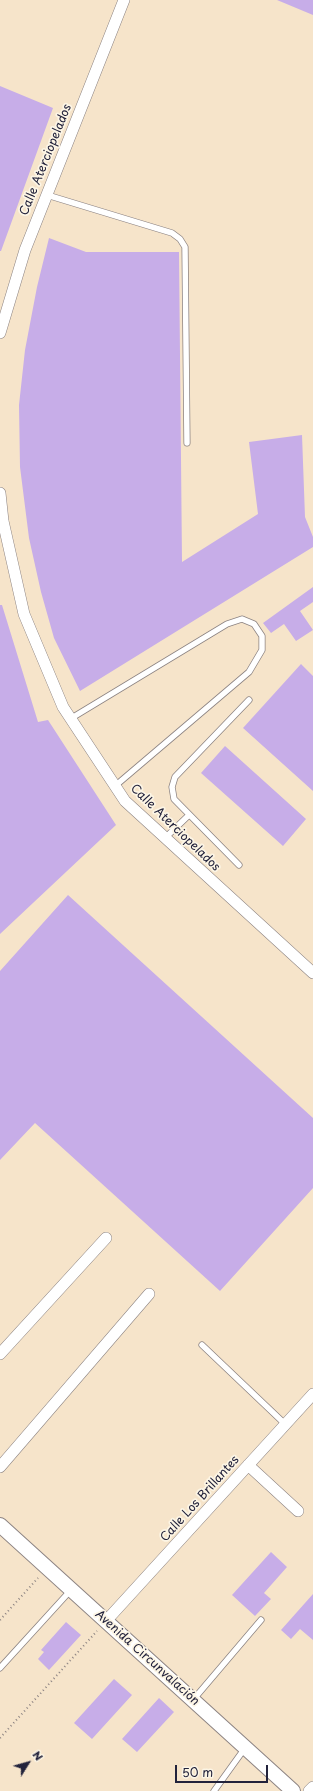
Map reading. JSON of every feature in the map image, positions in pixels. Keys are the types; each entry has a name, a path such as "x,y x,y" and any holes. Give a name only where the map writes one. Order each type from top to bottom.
{"street":[{"name":"Calle Aterciopelados","path":"0,332 25,250 124,0"},
{"name":"Calle Aterciopelados","path":"0,493 3,521 24,614 63,707 70,719 125,801 313,973"},
{"path":"0,1354 106,1238"},
{"path":"0,1467 86,1365 149,1294"},
{"name":"Calle Los Brillantes","path":"106,1621 313,1394"},
{"path":"248,1465 298,1512"},
{"name":"Avenida Circunvalación","path":"0,1525 293,1791"},
{"path":"310,1791 313,1787"}],"lane":[{"path":"47,195 172,233 180,239 185,247 187,443"},
{"path":"70,719 226,624 242,619 254,624 262,636 262,650 249,672 115,786"},
{"path":"239,865 174,799 172,787 175,777 249,700"},
{"path":"165,838 189,815"},
{"path":"202,1345 286,1424"},
{"path":"0,1668 72,1590"},
{"path":"193,1700 261,1620"},
{"path":"214,1791 245,1748"}],"path":[{"path":"0,1620 47,1568"},
{"path":"0,1738 106,1621"}],"building":[{"path":"277,0 313,0 313,15"},
{"path":"0,86 53,108 1,251 0,251"},
{"path":"49,238 86,252 179,252 182,562 258,514 249,442 302,435 305,517 313,537 313,547 80,691 54,638 41,592 29,538 20,467 19,405 25,350 37,287"},
{"path":"313,587 313,602 300,611 313,630 296,641 284,624 271,633 263,623"},
{"path":"0,605 2,605 38,722 48,720 116,825 0,934"},
{"path":"301,664 313,676 313,791 243,728"},
{"path":"225,746 306,819 283,846 201,773"},
{"path":"68,895 313,1118 313,1188 220,1291 35,1123 0,1160 0,971"},
{"path":"271,1552 287,1567 264,1593 271,1599 255,1616 232,1595"},
{"path":"313,1594 313,1640 300,1629 291,1639 281,1630"},
{"path":"66,1622 81,1635 49,1670 38,1659 44,1652 41,1650"},
{"path":"114,1679 132,1695 92,1739 74,1723"},
{"path":"159,1698 174,1712 137,1752 122,1739"}]}
